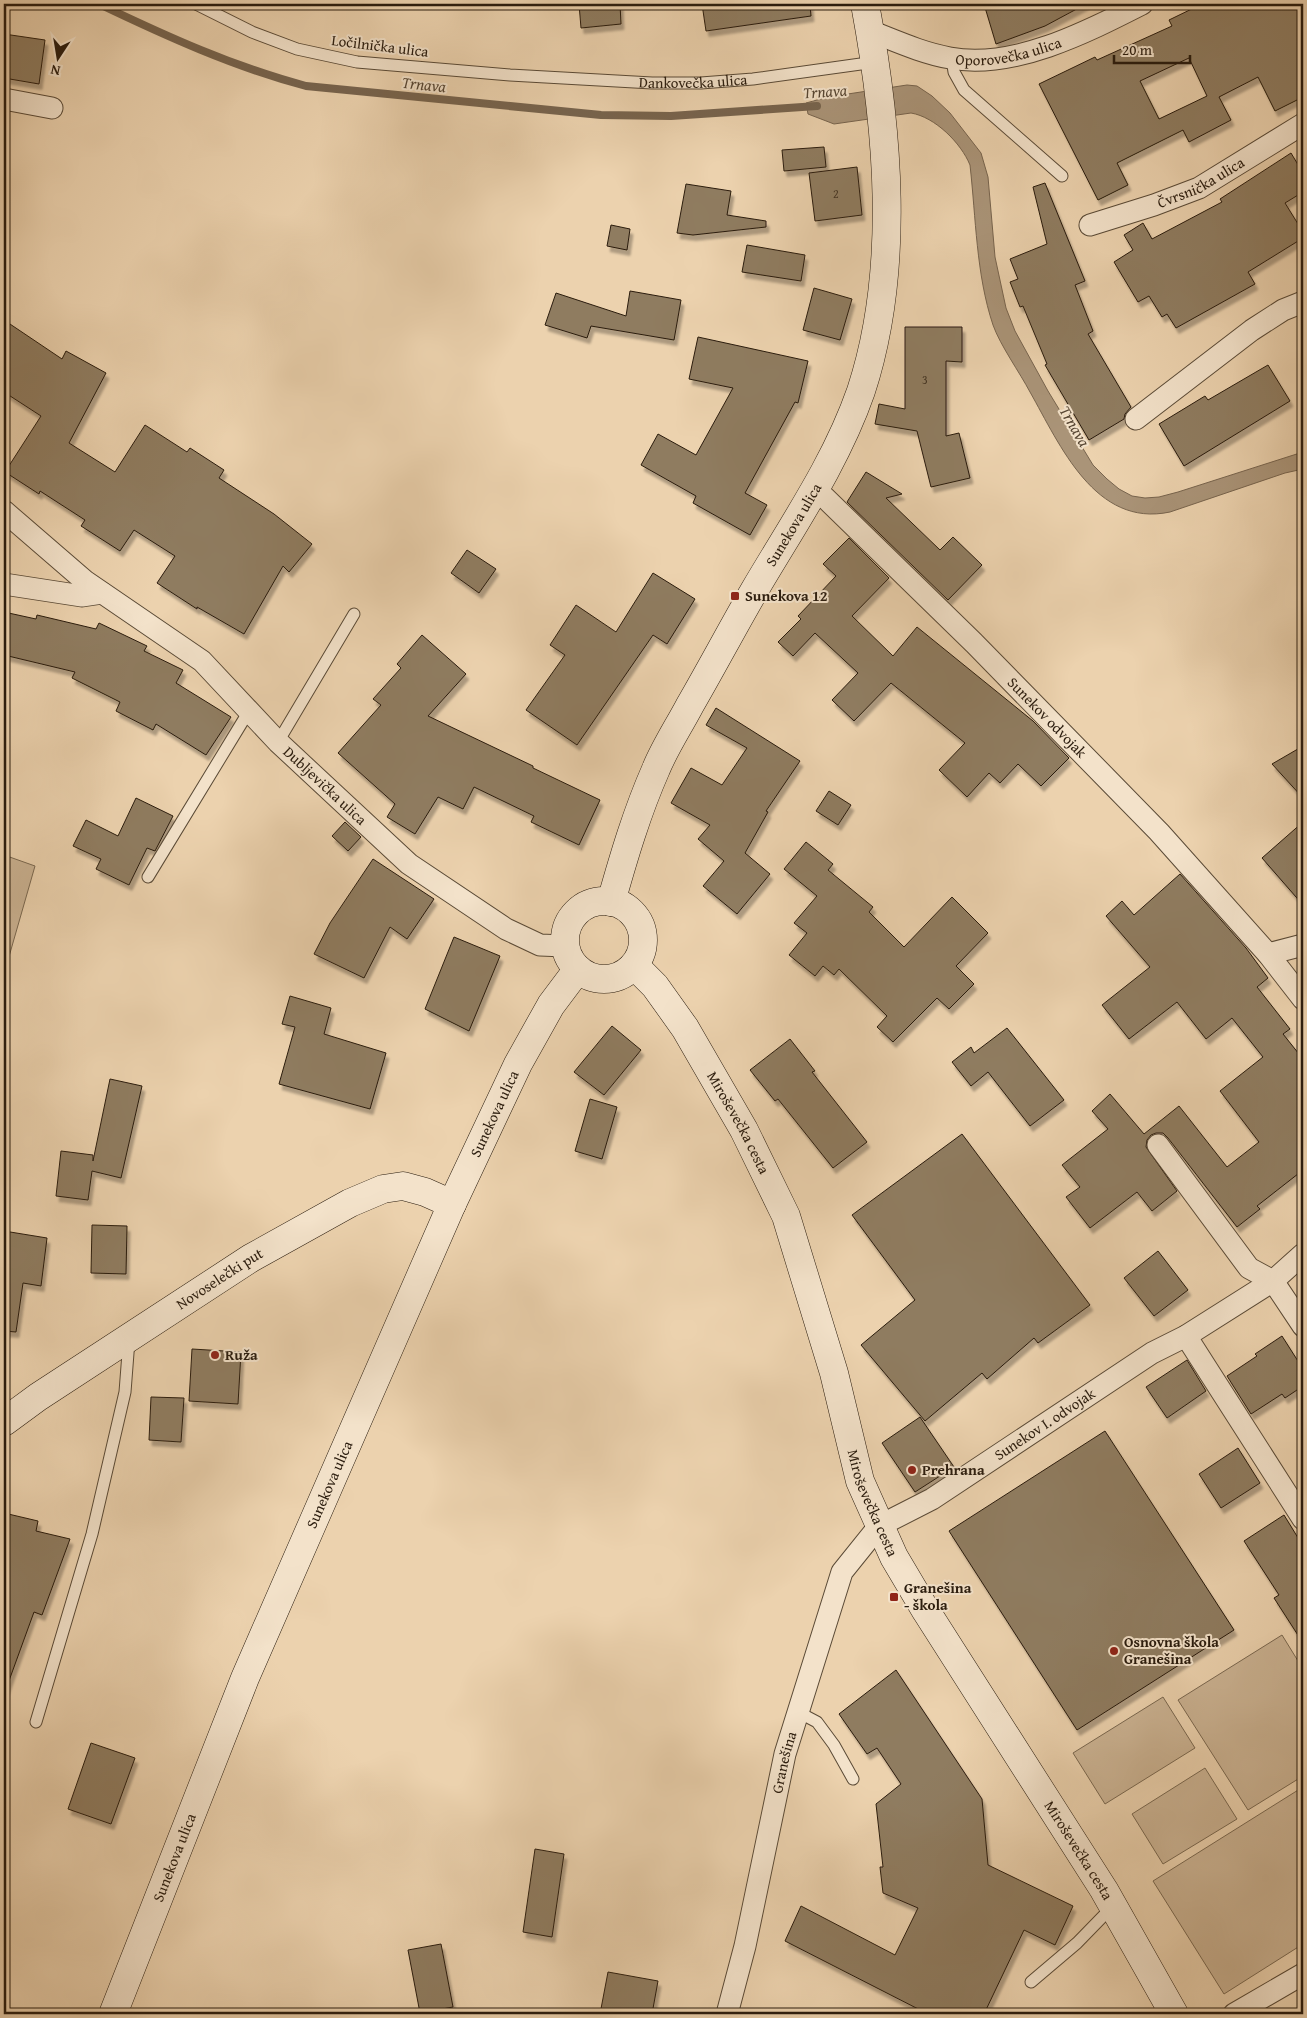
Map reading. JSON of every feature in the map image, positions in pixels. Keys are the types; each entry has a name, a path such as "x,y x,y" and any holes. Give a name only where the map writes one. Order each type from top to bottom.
{"main road":[{"path":"865,4 877,73"},
{"name":"Sunekova ulica","path":"611,902 629,836 657,766 754,592 816,489 845,431 861,390 881,305 886,240 882,123 877,73"},
{"path":"598,901 611,902 624,906 634,915 640,926 643,940 641,953 634,965 624,973 613,978 600,979 588,976 571,958 565,934 569,922 576,912 586,905 598,901"},
{"name":"Sunekova ulica","path":"113,2014 245,1678 452,1204 518,1064 551,1005 571,958"},
{"name":"Miroševečka cesta","path":"634,965 655,986 685,1028 744,1130 786,1216 834,1373 860,1480 894,1557 926,1611 1113,1906 1174,2014"},
{"name":"Novoselečki put","path":"4,1422 38,1397 251,1258 350,1203 383,1189 403,1186 425,1192 452,1204"}],"street":[{"name":"Oporovečka ulica","path":"870,31 917,50 952,59 990,59 1047,46 1086,32 1142,4"},
{"path":"4,99 52,108"},
{"name":"Čvrsnička ulica","path":"1090,225 1154,205 1198,188 1303,124"},
{"path":"1136,419 1252,330 1284,310 1303,302"},
{"name":"Sunekov odvojak","path":"816,489 974,643 1153,825 1268,954 1303,998"},
{"name":"Dubljevička ulica","path":"4,512 85,581 202,662 278,742 409,864 506,929 571,958"},
{"path":"4,584 82,596 102,593"},
{"path":"1268,954 1303,945"},
{"path":"1158,1145 1249,1268 1273,1281 1303,1326"},
{"name":"Sunekov I. odvojak","path":"879,1526 932,1499 1152,1353 1186,1336 1273,1281 1303,1254"},
{"path":"1186,1336 1303,1519"},
{"name":"Granešina","path":"727,2014 745,1946 785,1754 798,1712 842,1572 879,1526"},
{"path":"1234,2014 1303,1974"}],"lane":[{"name":"Ločilnička ulica","path":"196,4 252,32 298,48 357,62 510,75"},
{"path":"952,59 954,72 964,90 1062,176"},
{"name":"Dankovečka ulica","path":"510,75 701,83 877,73"},
{"path":"278,742 354,614"},
{"path":"148,878 249,712"},
{"path":"36,1722 92,1534 125,1392 129,1338"},
{"path":"798,1712 817,1722 834,1745 853,1779"},
{"path":"1031,1982 1078,1943 1113,1906"}],"shaded area":[{"path":"907,85 917,86 932,96 950,113 981,153 988,177 995,257 1006,308 1015,331 1048,391 1093,465 1107,479 1119,489 1132,496 1145,498 1159,497 1178,492 1303,452 1303,469 1285,473 1170,512 1144,514 1121,507 1101,495 1083,478 1054,435 996,333 983,286 977,246 970,165 954,140 938,125 920,115 911,113 834,124 808,114 806,103 828,97"},
{"path":"4,855 35,866 4,974"},
{"path":"1282,1635 1303,1669 1303,1776 1248,1810 1178,1700"},
{"path":"1163,1697 1195,1748 1105,1804 1073,1753"},
{"path":"1205,1768 1237,1819 1163,1864 1132,1814"},
{"path":"1303,1787 1303,1944 1224,1994 1153,1881"}],"building":[{"path":"579,4 620,4 621,24 581,28"},
{"path":"702,4 810,4 811,16 706,31"},
{"path":"984,4 1086,4 1045,26 996,44"},
{"path":"1202,4 1303,4 1303,97 1275,111 1258,77 1219,97 1231,120 1189,142 1183,130 1117,163 1128,185 1098,200 1039,84 1095,57 1097,60 1172,26 1169,20","holes":["1189,58 1207,96 1159,119 1140,81"]},
{"path":"4,34 45,40 39,84 4,78"},
{"path":"824,147 826,167 784,171 782,150"},
{"path":"1291,153 1303,173 1303,192 1285,203 1303,232 1303,238 1248,272 1255,284 1176,328 1167,314 1162,317 1149,296 1138,302 1114,262 1133,250 1124,235 1143,223 1152,239 1222,202 1220,199"},
{"path":"857,167 862,215 815,221 809,173"},
{"path":"1045,183 1085,281 1075,285 1093,331 1088,334 1131,407 1125,414 1124,419 1089,440 1045,365 1047,364 1023,306 1020,307 1010,282 1018,279 1010,259 1047,244 1033,187"},
{"path":"686,184 731,191 727,215 766,221 766,227 693,235 677,233"},
{"path":"611,225 630,229 627,250 607,246"},
{"path":"747,245 805,255 801,281 742,272"},
{"path":"814,288 852,299 840,340 803,330"},
{"path":"630,291 681,300 674,340 591,326 587,338 545,325 556,293 626,316"},
{"path":"4,320 62,359 66,351 106,373 69,443 115,472 145,425 187,452 190,448 224,470 219,478 274,514 312,544 289,572 283,566 244,634 197,607 197,609 157,583 175,556 134,530 120,551 81,526 85,520 40,491 39,494 5,472 41,416 4,392"},
{"path":"905,327 962,327 962,362 946,361 946,436 959,433 970,478 931,487 917,431 875,424 879,404 905,409"},
{"path":"698,337 808,361 798,403 795,402 745,493 767,505 750,535 693,503 696,496 641,465 658,434 696,455 733,388 689,379"},
{"path":"1268,365 1290,401 1184,466 1159,424 1205,396 1208,400"},
{"path":"866,472 902,494 886,498 940,550 953,537 982,565 948,600 847,502"},
{"path":"849,538 889,578 852,616 893,656 917,627 1033,721 1069,758 1041,786 1018,764 1000,783 989,773 967,797 939,770 965,743 891,683 854,721 832,700 858,673 815,633 793,656 778,642 801,619 798,616 836,576 823,564"},
{"path":"467,550 496,569 479,593 451,573"},
{"path":"653,573 695,599 667,644 653,635 577,745 526,710 565,655 550,645 576,605 616,632"},
{"path":"4,612 36,619 37,615 96,629 99,623 147,646 144,651 183,670 176,683 231,717 206,755 156,724 153,730 116,711 120,702 72,678 75,672 4,655"},
{"path":"422,635 466,674 428,716 600,800 579,845 531,822 534,816 474,787 463,809 438,797 415,834 387,817 395,804 338,753 381,705 373,699 401,668 397,664"},
{"path":"716,708 800,761 766,811 768,812 745,853 770,874 737,914 703,886 724,861 698,839 710,825 671,803 691,768 722,785 747,748 706,725"},
{"path":"1303,746 1303,798 1272,764"},
{"path":"829,791 851,805 838,825 816,811"},
{"path":"136,798 173,816 155,851 147,848 129,885 96,869 101,859 73,846 86,820 118,836"},
{"path":"345,822 361,837 348,851 332,836"},
{"path":"1303,822 1303,905 1262,858"},
{"path":"806,842 833,864 828,870 873,907 869,912 904,947 952,897 988,933 956,966 974,984 949,1009 937,998 893,1042 877,1027 887,1016 839,969 834,975 823,966 815,976 789,955 807,933 794,923 817,896 784,869"},
{"path":"373,859 434,899 407,939 390,927 364,978 314,954 330,923"},
{"path":"1180,874 1246,948 1268,978 1257,987 1290,1029 1283,1034 1303,1059 1303,1170 1257,1206 1260,1209 1237,1227 1168,1138 1163,1133 1156,1133 1147,1140 1146,1147 1177,1191 1152,1211 1137,1192 1090,1228 1066,1197 1080,1187 1062,1165 1108,1129 1092,1111 1110,1094 1144,1134 1179,1106 1227,1167 1259,1142 1220,1091 1263,1057 1232,1018 1206,1039 1177,1002 1129,1039 1102,1005 1150,967 1106,916 1122,901 1134,915"},
{"path":"454,937 500,956 469,1031 425,1009"},
{"path":"290,996 331,1008 324,1034 386,1053 370,1109 279,1084 295,1027 282,1024"},
{"path":"612,1026 641,1050 604,1095 574,1072"},
{"path":"1007,1028 1064,1100 1030,1126 988,1072 971,1086 952,1062 971,1047 974,1053"},
{"path":"790,1039 815,1071 812,1072 867,1142 833,1168 778,1099 775,1101 750,1070"},
{"path":"110,1079 142,1086 121,1178 92,1171 88,1200 56,1196 61,1151 93,1155 93,1161"},
{"path":"590,1099 617,1107 602,1159 575,1151"},
{"path":"962,1134 1090,1305 1038,1343 1034,1338 987,1379 982,1373 925,1421 861,1345 915,1300 852,1215"},
{"path":"92,1225 127,1226 126,1274 91,1273"},
{"path":"4,1231 47,1238 41,1286 23,1283 16,1332 4,1331"},
{"path":"1158,1251 1188,1290 1154,1316 1124,1278"},
{"path":"1282,1336 1303,1369 1303,1386 1285,1398 1282,1394 1251,1414 1227,1376"},
{"path":"192,1349 241,1352 238,1404 189,1401"},
{"path":"1187,1360 1206,1391 1167,1418 1146,1387"},
{"path":"151,1397 184,1398 181,1442 149,1440"},
{"path":"920,1417 954,1467 915,1492 882,1443"},
{"path":"1105,1431 1234,1630 1077,1730 949,1531"},
{"path":"1238,1448 1260,1483 1221,1508 1199,1474"},
{"path":"4,1513 38,1521 36,1531 70,1539 42,1615 34,1612 6,1689 4,1688"},
{"path":"1284,1515 1303,1546 1303,1643 1274,1598 1279,1595 1244,1541"},
{"path":"896,1670 982,1799 988,1865 1073,1906 1055,1945 1024,1930 984,2014 928,2014 785,1941 801,1906 895,1955 918,1908 883,1893 880,1867 883,1867 876,1804 901,1784 877,1748 867,1754 839,1714"},
{"path":"91,1743 135,1758 111,1824 68,1809"},
{"path":"535,1849 564,1854 552,1937 523,1932"},
{"path":"441,1944 453,2007 420,2013 408,1950"},
{"path":"608,1972 658,1981 652,2014 600,2014"}],"waterway":[{"name":"Trnava","path":"99,4 175,39 227,60 306,86 601,115 671,116 817,106"}],"place":[{"name":"Sunekova 12","path":"735,596"},
{"name":"Ruža","path":"215,1355"},
{"name":"Prehrana","path":"912,1470"},
{"name":"Granešina - škola","path":"894,1597"},
{"name":"Osnovna škola Granešina","path":"1114,1651"}]}
